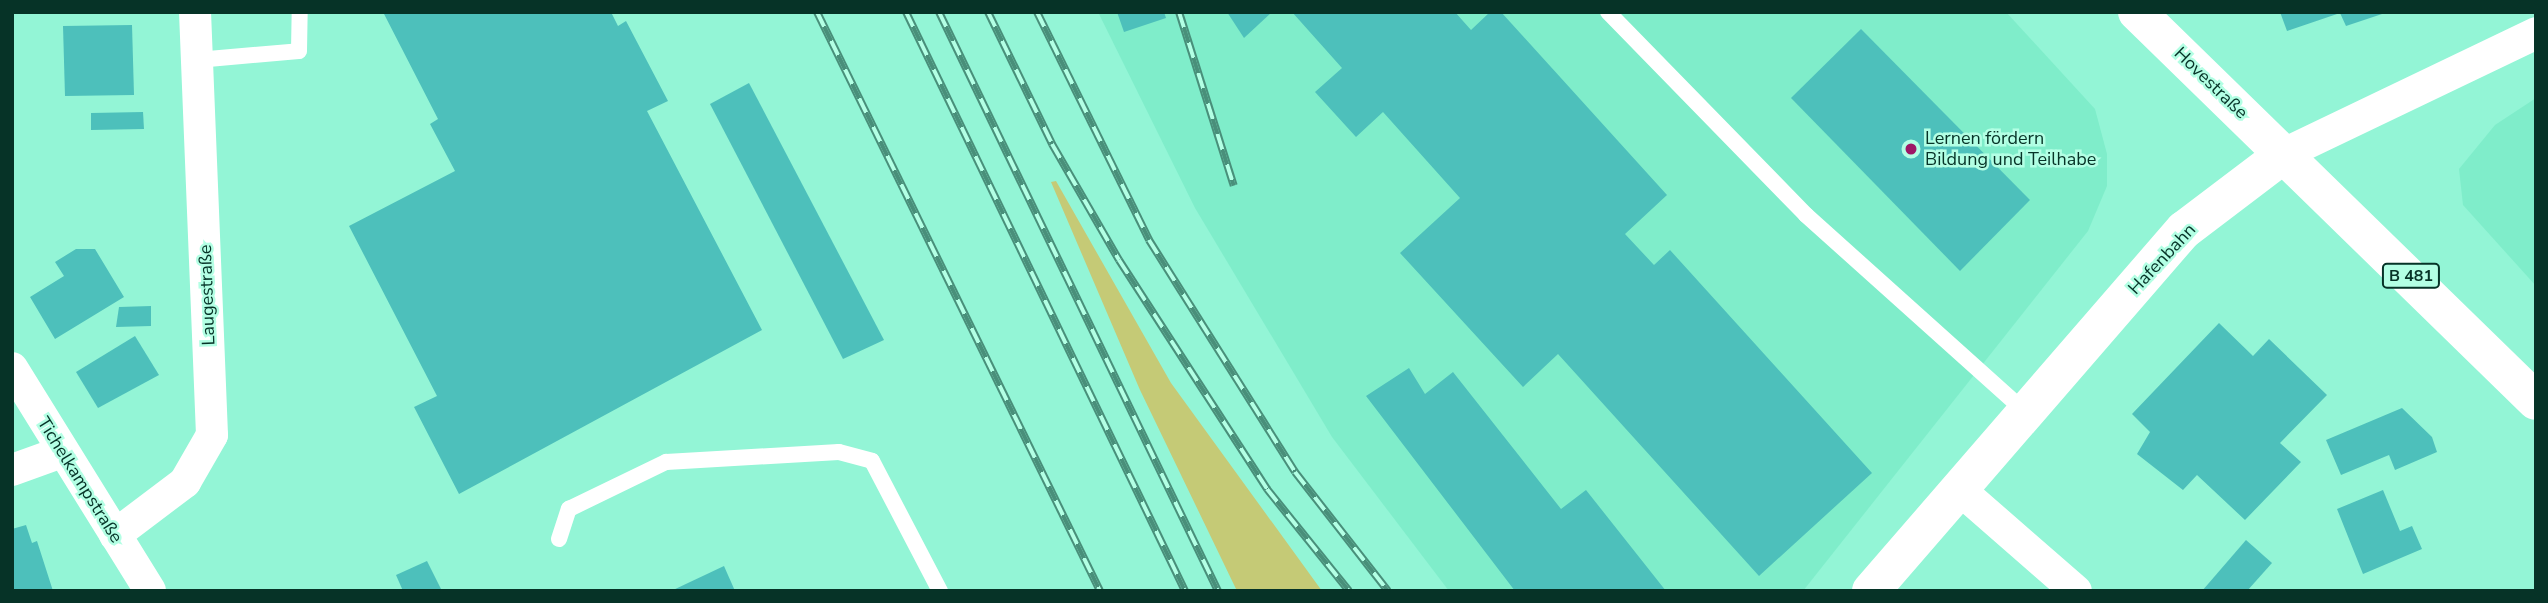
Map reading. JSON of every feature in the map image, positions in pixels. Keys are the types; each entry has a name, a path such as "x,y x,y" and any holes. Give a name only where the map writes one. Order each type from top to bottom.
{"street":[{"name":"Laugestraße","path":"115,535 184,482 212,435 195,12"},
{"name":"Hovestraße","path":"2137,12 2284,154"},
{"name":"Hafenbahn","path":"1871,591 2184,230 2284,154 2536,33"},
{"name":"B 481","path":"2284,154 2536,401"},
{"name":"Tichelkampstraße","path":"12,368 150,591"},
{"path":"12,470 62,452"},
{"path":"1959,489 2076,591"}],"lane":[{"path":"197,60 299,51 300,12"},
{"path":"1608,12 1806,215 2027,413"},
{"path":"559,539 569,509 666,462 839,452 872,461 940,591"}],"shaded area":[{"path":"1098,12 2006,12 2095,109 2107,154 2107,186 2088,231 1803,591 1449,591 1332,437 1195,208"},
{"path":"2536,98 2536,286 2463,205 2459,169 2495,125"},
{"path":"1056,181 1171,383 1322,591 1237,591 1140,390 1051,182"}],"building":[{"path":"383,12 611,12 618,26 626,21 668,101 647,111 762,330 459,494 414,407 437,396 349,226 455,171 430,124 438,119"},
{"path":"1117,12 1164,12 1166,18 1124,32"},
{"path":"1227,12 1272,12 1244,38"},
{"path":"1292,12 1455,12 1471,30 1490,12 1501,12 1667,195 1625,234 1654,265 1670,250 1872,473 1759,576 1558,354 1523,387 1400,253 1460,198 1383,112 1356,137 1315,92 1342,68"},
{"path":"2280,12 2385,13 2346,26 2340,13 2287,31"},
{"path":"132,25 134,95 65,96 63,26"},
{"name":"Lernen fördern Bildung und Teilhabe","path":"1861,29 2030,200 1960,271 1791,98"},
{"path":"749,83 884,340 843,359 710,104"},
{"path":"143,112 144,129 91,130 91,113"},
{"path":"76,249 95,249 124,297 55,339 30,297 64,276 55,262"},
{"path":"151,306 151,326 116,327 119,307"},
{"path":"2219,323 2253,356 2269,339 2327,395 2280,443 2301,462 2245,520 2197,475 2183,490 2137,454 2150,432 2132,414"},
{"path":"135,336 159,375 98,408 76,372"},
{"path":"1409,368 1425,394 1453,372 1561,509 1586,490 1666,591 1515,591 1366,396"},
{"path":"2402,408 2432,437 2437,452 2395,470 2389,455 2341,475 2326,440"},
{"path":"2383,490 2400,531 2412,526 2422,549 2363,574 2337,509"},
{"path":"26,525 32,543 37,541 53,591 12,591 12,529"},
{"path":"2246,540 2272,563 2247,591 2202,591"},
{"path":"427,561 442,591 403,591 396,575"},
{"path":"724,566 735,591 671,591"}],"railway":[{"path":"817,12 1100,591"},
{"path":"906,12 1185,591"},
{"path":"939,12 1218,591"},
{"path":"988,12 1052,144 1119,260 1267,489 1349,591"},
{"path":"1037,12 1149,240 1295,472 1388,591"},
{"path":"1179,12 1234,186"}],"place":[{"name":"Lernen fördern Bildung und Teilhabe","path":"1911,149"}]}
